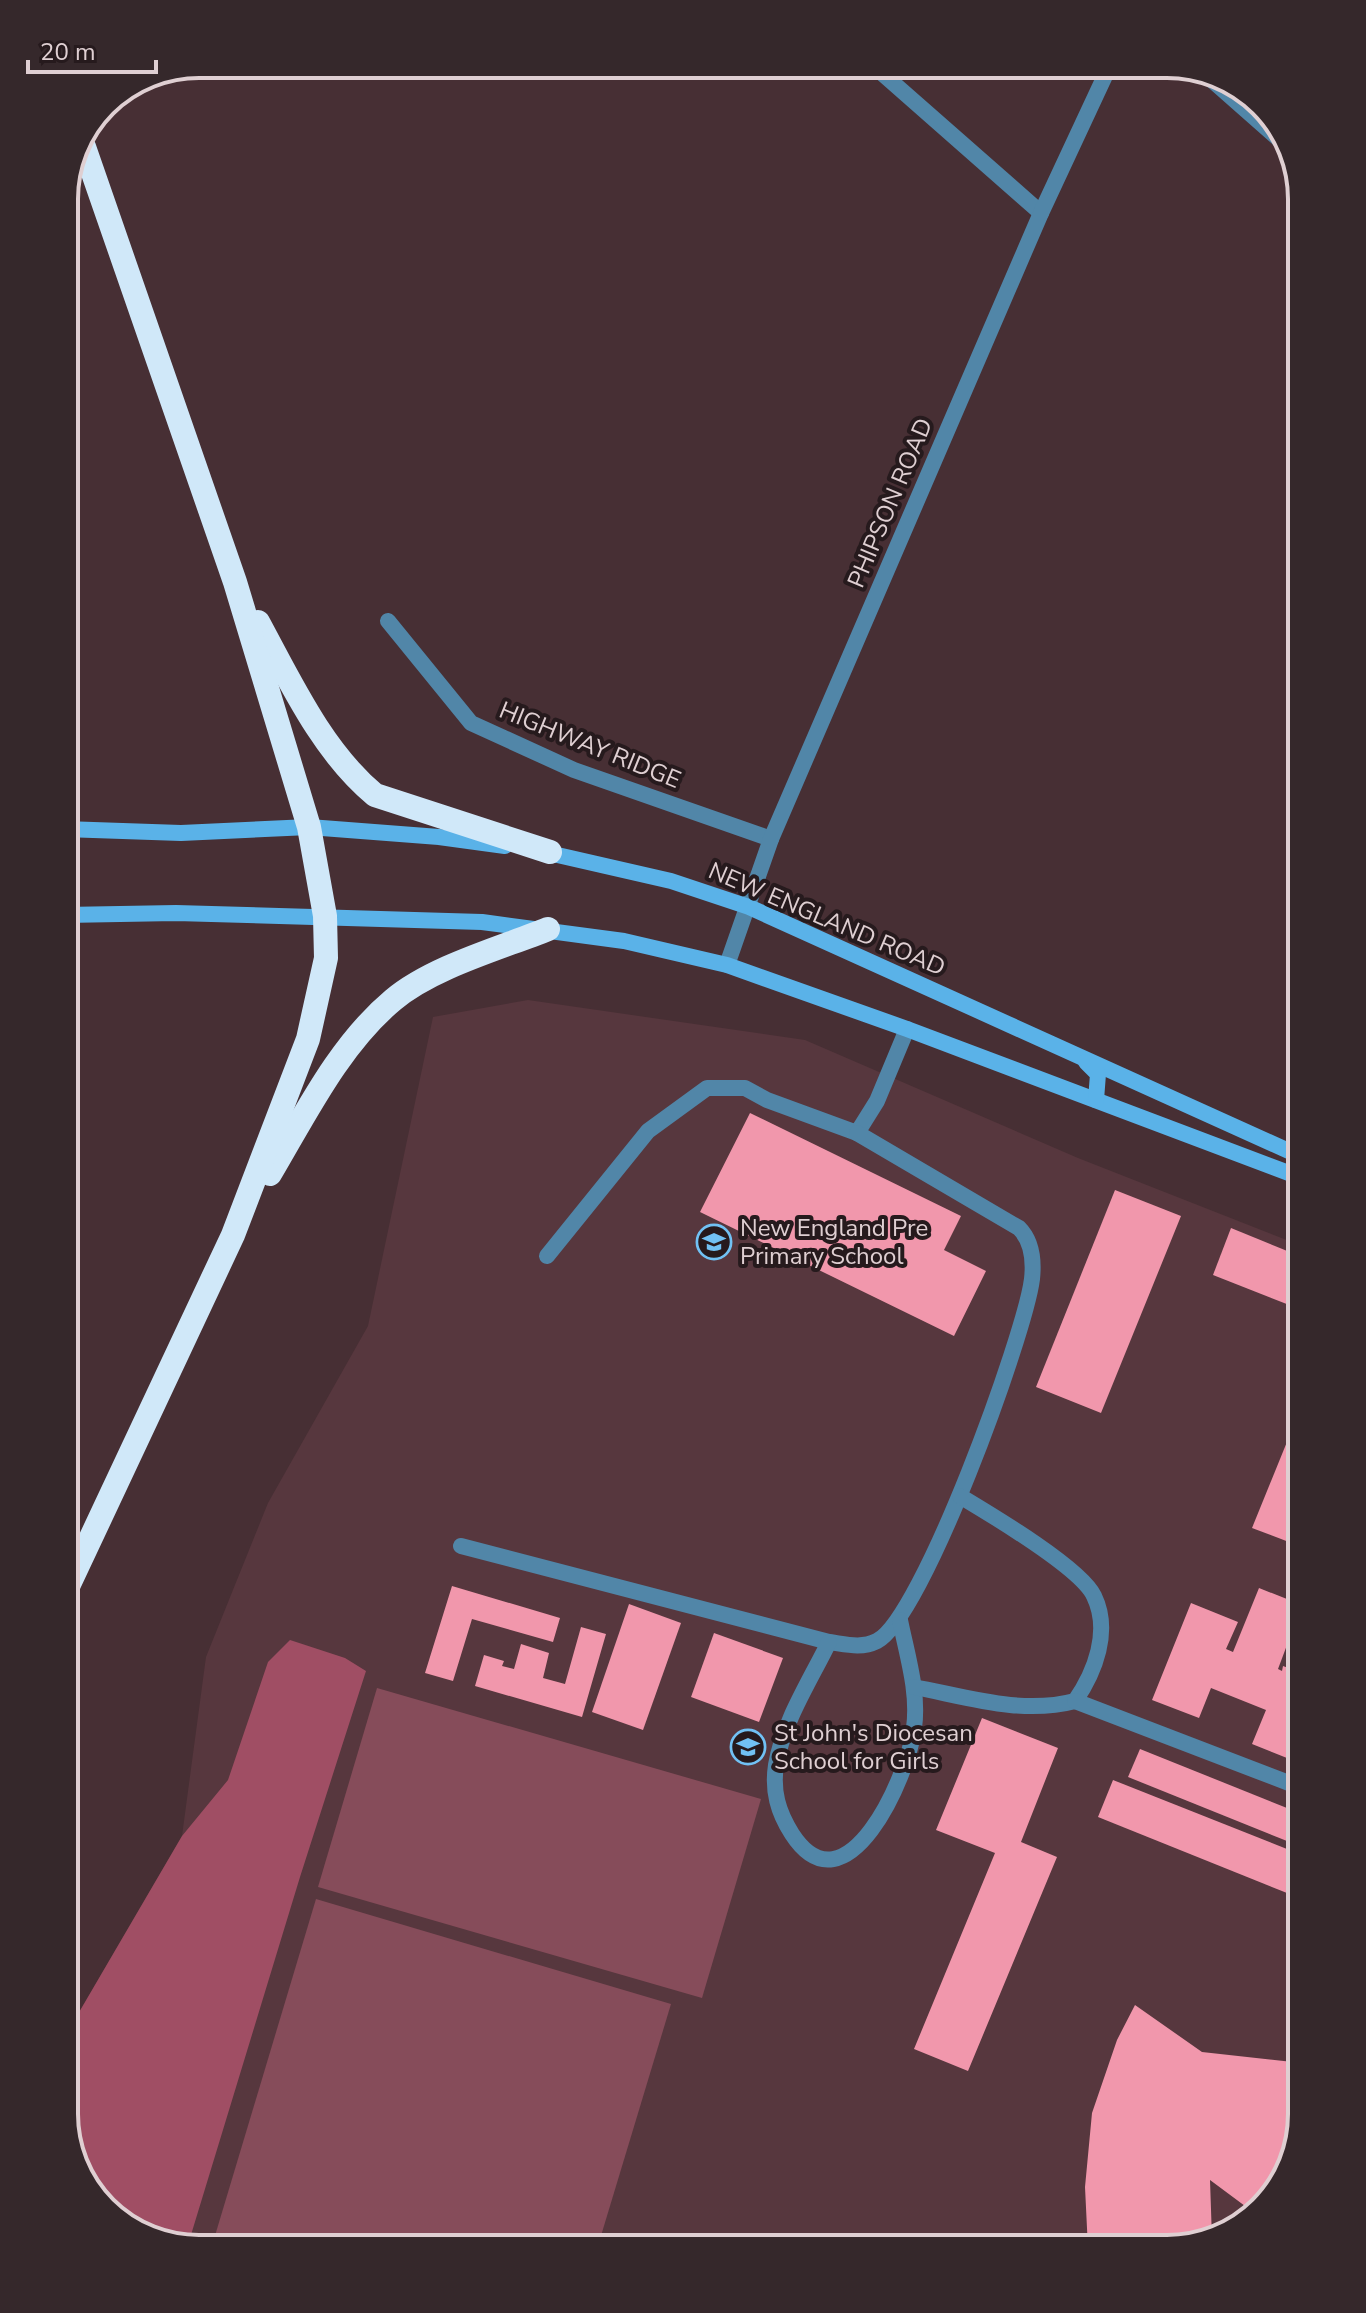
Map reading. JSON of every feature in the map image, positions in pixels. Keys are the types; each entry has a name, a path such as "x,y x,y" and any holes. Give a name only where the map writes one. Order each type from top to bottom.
{"highway":[{"path":"78,1565 233,1235 308,1039 326,958 325,916 309,827 235,582 87,154"},
{"path":"235,582 296,691 357,780 375,795 394,803 550,852"},
{"path":"233,1235 336,1064 393,1000 454,968 548,929"}],"street":[{"path":"888,78 1041,213"},
{"name":"PHIPSON ROAD","path":"727,965 771,839 1041,213 1104,78"},
{"path":"1228,94 1262,124"},
{"name":"HIGHWAY RIDGE","path":"388,621 471,723 574,770 771,839"},
{"name":"NEW ENGLAND ROAD","path":"78,829 181,833 309,827 439,837 550,852 671,881 749,907 1288,1151"},
{"path":"78,915 176,913 482,922 548,929 727,965 907,1029 1288,1173"},
{"path":"857,1133 877,1101 907,1029"},
{"path":"1057,1044 1098,1074 1096,1100"},
{"path":"461,1546 829,1642 859,1646 878,1641 900,1620 960,1496 1022,1320 1032,1278 1028,1237 857,1133 767,1100 745,1088 707,1088 648,1131 547,1256"},
{"path":"960,1496 1060,1562 1094,1595 1101,1626 1099,1652 1087,1684 1075,1701"},
{"path":"829,1642 784,1735 774,1785 784,1821 810,1855 821,1860 847,1854 872,1831 908,1764 915,1727 914,1687 900,1620"},
{"path":"914,1687 1012,1706 1051,1707 1075,1701 1288,1783"}],"shaded area":[{"name":"St John's Diocesan School for Girls","path":"528,1000 805,1040 1078,1158 1288,1240 1288,2114 1284,2145 1272,2174 1263,2188 1234,2215 1206,2229 1167,2235 191,2235 145,2223 119,2205 98,2181 90,2168 79,2130 78,2014 182,1836 206,1657 268,1503 368,1326 433,1017"},
{"path":"290,1640 345,1658 366,1671 191,2235 175,2233 132,2215 108,2194 90,2168 79,2130 78,2014 182,1836 228,1780 268,1662"},
{"path":"377,1688 761,1799 702,1998 318,1887"},
{"path":"316,1899 671,2004 601,2235 215,2235"}],"building":[{"path":"750,1113 961,1216 944,1250 986,1271 954,1336 700,1212"},
{"path":"1115,1190 1181,1216 1101,1413 1036,1387"},
{"path":"1231,1228 1288,1251 1288,1304 1213,1275"},
{"path":"1288,1439 1288,1542 1252,1528"},
{"path":"452,1586 560,1618 553,1642 472,1619 453,1681 425,1673"},
{"path":"1259,1588 1288,1599 1288,1642 1278,1669 1282,1671 1283,1666 1288,1668 1288,1758 1252,1744 1266,1710 1211,1688 1199,1718 1152,1700 1191,1603 1238,1622 1226,1649 1233,1652"},
{"path":"629,1604 681,1623 643,1730 592,1712"},
{"path":"581,1627 606,1634 582,1717 475,1686 484,1655 504,1661 502,1666 514,1669 521,1644 549,1653 543,1678 565,1684"},
{"path":"714,1633 783,1658 759,1722 691,1697"},
{"path":"982,1718 1058,1748 1021,1842 1057,1857 968,2071 914,2049 995,1853 936,1830"},
{"path":"1140,1749 1288,1808 1288,1841 1128,1777"},
{"path":"1113,1780 1288,1849 1288,1893 1098,1817"},
{"path":"1135,2005 1202,2052 1288,2061 1288,2114 1284,2145 1272,2174 1247,2205 1210,2180 1212,2227 1167,2235 1087,2235 1085,2187 1092,2113 1117,2040"}],"place":[{"name":"New England Pre Primary School","path":"714,1242"},
{"name":"St John's Diocesan School for Girls","path":"748,1747"}]}
